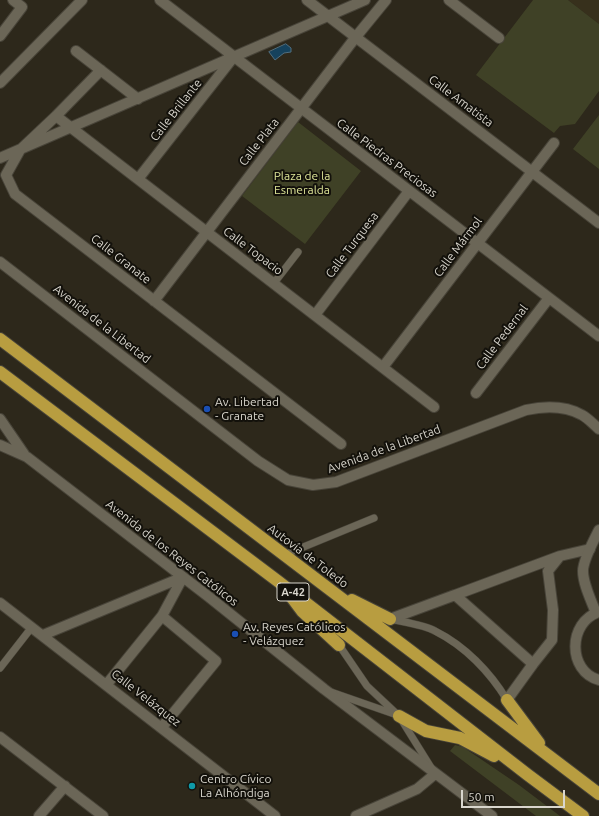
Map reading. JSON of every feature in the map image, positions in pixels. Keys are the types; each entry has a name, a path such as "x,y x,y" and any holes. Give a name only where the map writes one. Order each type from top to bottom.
{"highway":[{"name":"Autovía de Toledo","path":"0,339 323,586 599,794"},
{"name":"A-42","path":"0,372 279,582 583,816"},
{"path":"279,582 302,611 339,645"},
{"path":"323,586 390,619"},
{"path":"508,700 547,754"},
{"path":"399,716 426,731 460,738 528,775"}],"street":[{"path":"0,36 22,7 13,0"},
{"path":"0,83 82,0"},
{"name":"Calle Piedras Preciosas","path":"160,0 599,336"},
{"name":"Calle Amatista","path":"307,0 599,223"},
{"path":"0,158 365,0"},
{"name":"Calle Plata","path":"154,301 355,38 386,0"},
{"path":"450,0 499,38"},
{"path":"76,51 138,99"},
{"name":"Calle Brillante","path":"138,179 234,57"},
{"name":"Calle Granate","path":"101,70 20,150 6,175 15,194 341,444"},
{"name":"Calle Topacio","path":"56,116 434,407"},
{"name":"Calle Mármol","path":"383,367 554,143"},
{"name":"Calle Turquesa","path":"315,315 409,191"},
{"name":"Avenida de la Libertad","path":"0,262 258,461 288,480 313,485 336,482 526,410 545,406 560,407 582,415 599,429"},
{"name":"Calle Pedernal","path":"476,393 549,298"},
{"name":"Avenida de los Reyes Católicos","path":"0,419 27,457"},
{"name":"Avenida de los Reyes Católicos","path":"0,445 27,457 183,577 324,689 491,816"},
{"path":"599,530 590,549 583,570 588,594 598,612 586,619 580,627 574,648 577,660 583,670 594,679 599,680"},
{"path":"390,619 560,556 590,549"},
{"path":"508,700 552,640 553,610 548,571 560,556"},
{"path":"107,684 162,616 183,577"},
{"path":"43,635 183,577"},
{"path":"456,595 533,664"},
{"name":"Calle Velázquez","path":"0,603 107,684 275,816"},
{"path":"162,616 216,661 162,727"},
{"path":"0,737 103,816"},
{"path":"356,816 417,789 435,774"},
{"path":"39,816 64,786"}],"lane":[{"path":"274,284 298,252"},
{"path":"284,555 374,518"},
{"path":"390,619 434,630 464,649 499,686 508,700"},
{"path":"0,668 32,627"},
{"path":"339,645 367,686 399,716 435,774"},
{"path":"324,689 399,716"}],"shaded area":[{"path":"568,0 599,0 599,24"}],"green space":[{"path":"533,0 568,0 599,24 599,91 575,124 560,126 554,133 476,75"},
{"path":"599,115 599,169 573,149"},
{"name":"Plaza de la Esmeralda","path":"298,122 361,171 305,244 242,196"},
{"path":"455,745 463,747 519,785 560,816 536,816 450,751"}],"water":[{"path":"286,44 291,48 291,52 284,53 275,60 269,52"}],"place":[{"name":"Av. Libertad - Granate","path":"207,409"},
{"name":"Av. Reyes Católicos - Velázquez","path":"235,634"},
{"name":"Centro Cívico La Alhóndiga","path":"192,786"}]}
